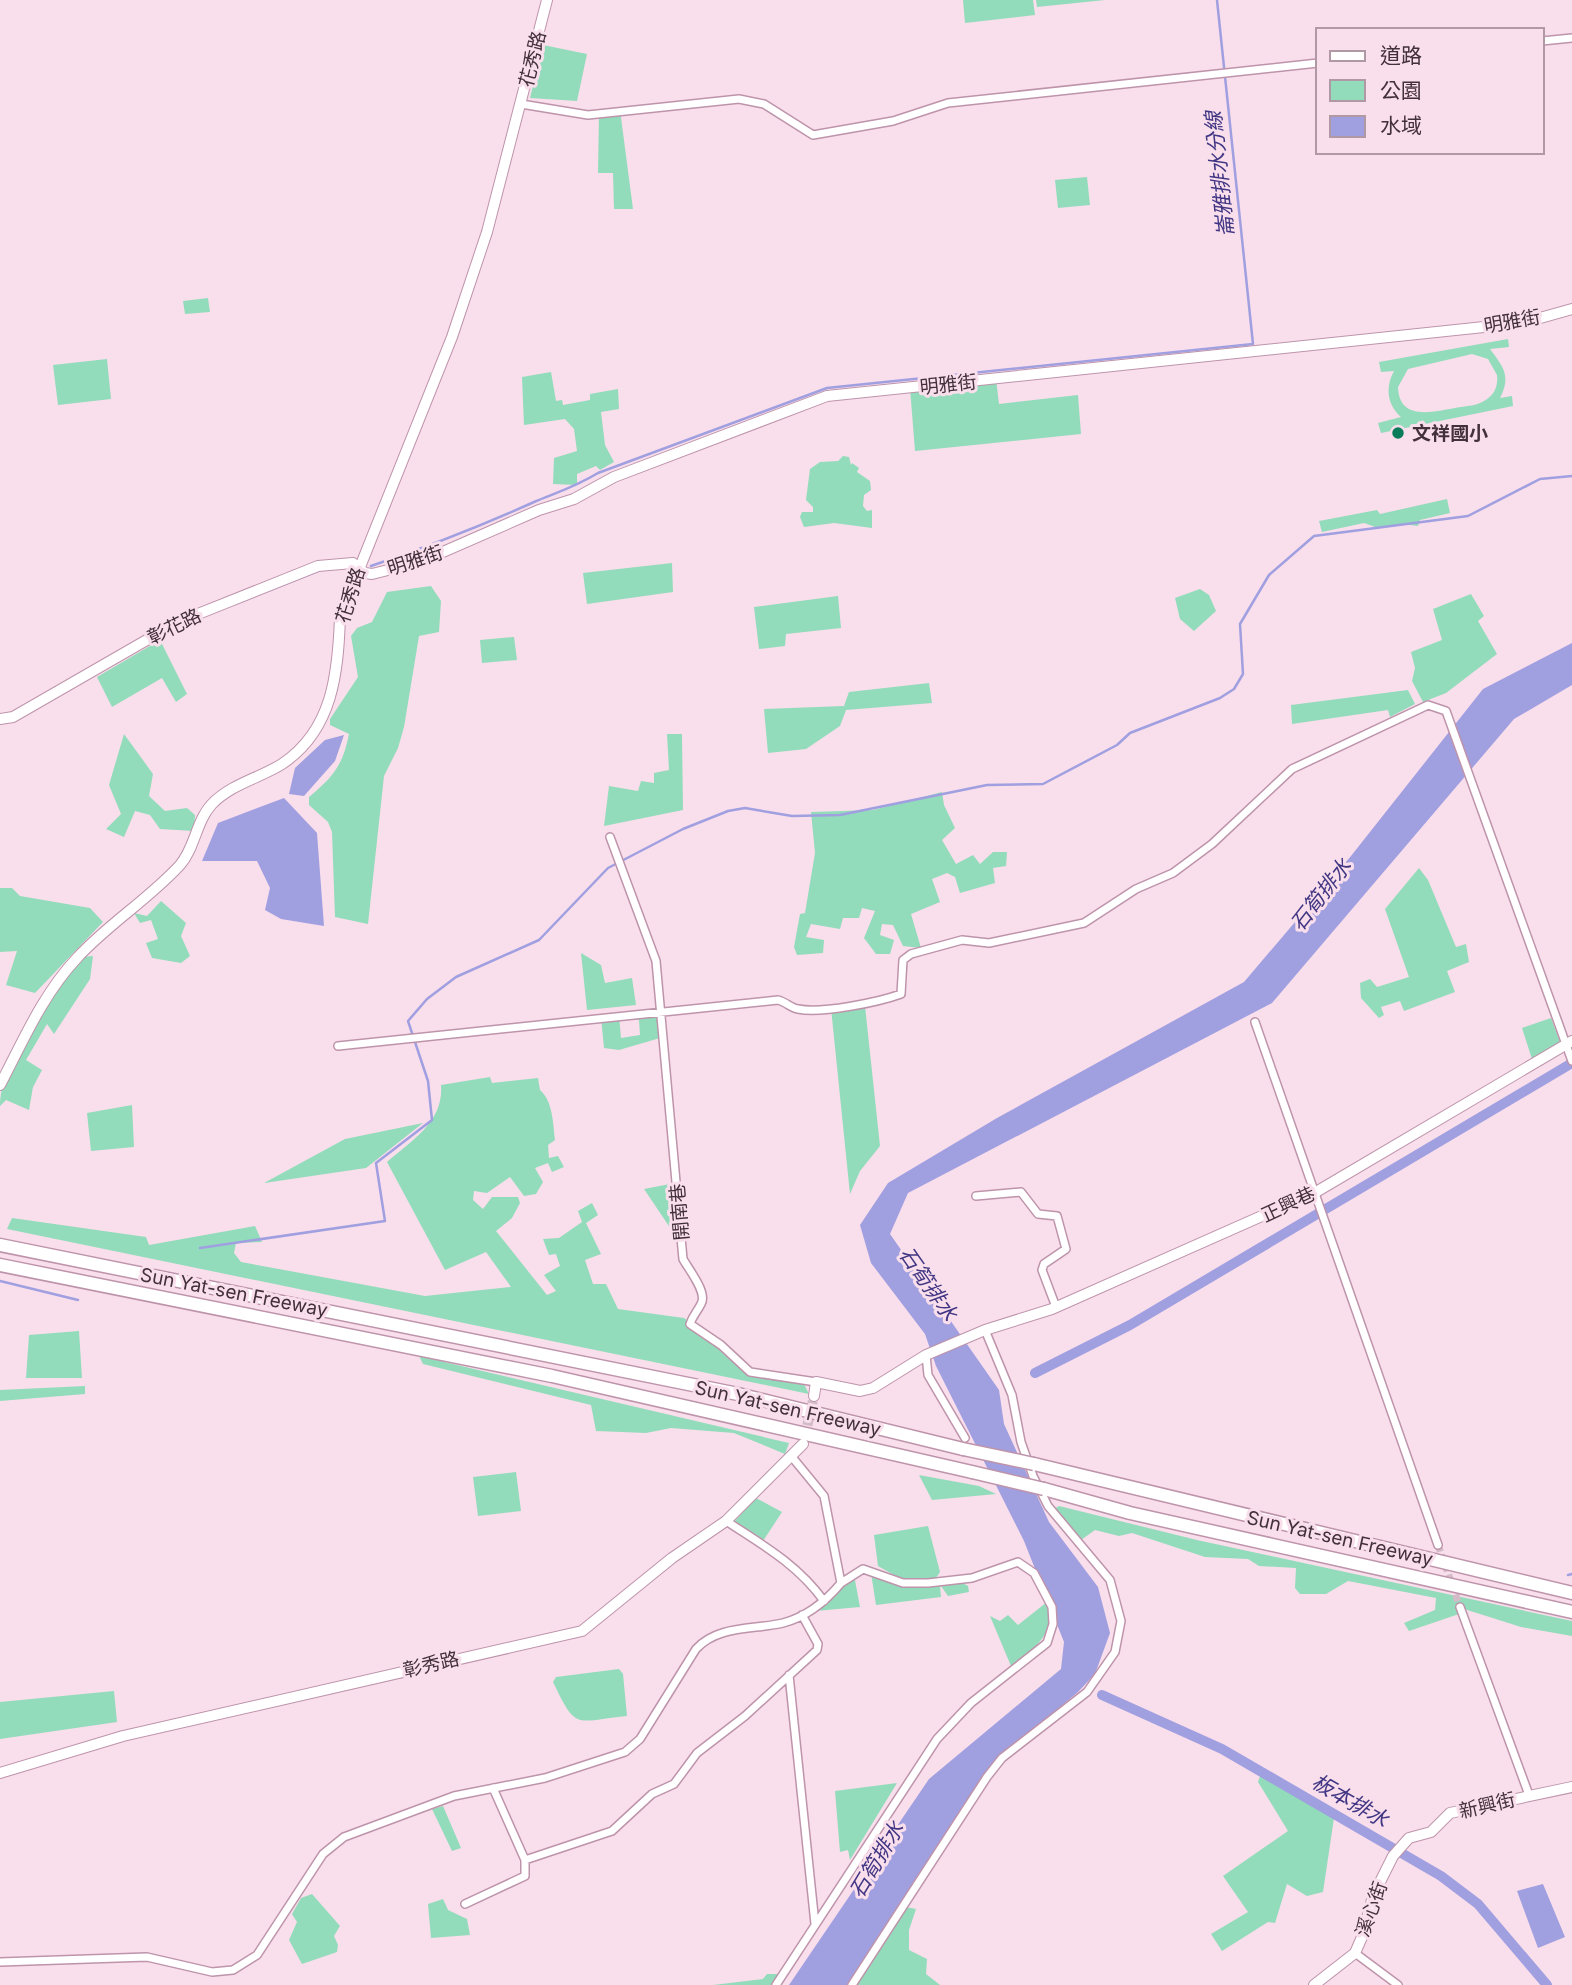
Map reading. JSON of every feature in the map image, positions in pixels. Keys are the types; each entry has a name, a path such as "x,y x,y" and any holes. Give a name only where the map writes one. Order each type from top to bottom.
{"highway":[{"name":"Sun Yat-sen Freeway","path":"0,1245 738,1395 964,1444 1034,1464 1572,1593"},
{"name":"Sun Yat-sen Freeway","path":"0,1265 552,1376 1044,1489 1130,1513 1572,1612"}],"street":[{"name":"花秀路","path":"0,1085 52,989 76,958 181,863 212,803 239,785 282,763 312,736 332,699 339,656 340,617 452,337 487,232 547,0"},
{"path":"1544,41 1572,38"},
{"path":"521,104 588,115 739,99 764,104 813,135 893,121 948,103 1316,63"},
{"name":"明雅街","path":"358,567 372,574 420,562 539,510 575,499 614,477 827,396 1522,323 1572,309"},
{"name":"彰花路","path":"0,719 13,717 178,622 318,566 353,563 358,567"},
{"path":"338,1046 778,1000 797,1009 886,1000 901,993 903,960 911,954 962,940 989,943 1084,923 1136,889 1173,873 1292,769 1428,705 1446,711 1570,1042 1572,1061"},
{"name":"開南巷","path":"610,837 656,961 683,1259 703,1295 702,1303 693,1314 691,1324 721,1345 750,1371 869,1390 926,1355 985,1330"},
{"path":"1255,1022 1438,1545"},
{"name":"正興巷","path":"985,1330 1056,1307 1316,1192 1570,1042"},
{"path":"976,1196 1021,1192 1038,1214 1057,1216 1066,1249 1044,1264 1042,1270 1056,1307"},
{"path":"852,1985 987,1777 1002,1758 1087,1692 1111,1660 1119,1636 1120,1614 1110,1580 1048,1506 1033,1476 1021,1442 1012,1395 985,1330"},
{"path":"926,1355 928,1375 964,1444"},
{"path":"814,1396 816,1382"},
{"name":"彰秀路","path":"0,1773 123,1736 582,1631 672,1558 726,1521 803,1444"},
{"path":"792,1457 824,1496 841,1583"},
{"path":"726,1521 790,1563 806,1577 824,1601"},
{"path":"0,1962 147,1957 212,1972 233,1970 252,1960 261,1950 323,1854 337,1841 454,1796 545,1778 629,1751 701,1643 720,1633 784,1623 802,1615 863,1569 876,1571 899,1582 919,1584 972,1578 1018,1562 1034,1573 1052,1607 1054,1624 1046,1643 971,1703 937,1739 776,1985"},
{"path":"1460,1607 1529,1795"},
{"path":"525,1860 612,1831 652,1794 674,1784 697,1753 745,1716 818,1648 802,1615"},
{"path":"789,1675 815,1925"},
{"name":"新興街","path":"1409,1838 1431,1832 1450,1813 1572,1787"},
{"path":"465,1904 524,1876 525,1860 493,1788"},
{"name":"溪心街","path":"1314,1985 1355,1953 1373,1896 1393,1855 1409,1838"},
{"path":"1355,1953 1398,1985"}],"green space":[{"path":"963,0 1033,0 1035,15 965,23"},
{"path":"1036,0 1105,0 1037,7"},
{"path":"543,45 587,54 577,101 530,98"},
{"path":"620,110 633,209 614,209 613,173 598,173 599,114"},
{"path":"1087,177 1090,205 1058,208 1055,180"},
{"path":"208,298 210,312 185,314 183,301"},
{"path":"1508,339 1509,347 1490,349 1504,372 1505,384 1500,398 1512,396 1513,406 1381,433 1378,423 1401,417 1389,396 1389,384 1394,371 1381,372 1379,362","holes":["1472,354 1488,359 1497,375 1497,385 1492,394 1480,403 1418,412 1410,410 1400,398 1398,387 1408,369"]},
{"path":"107,359 111,399 58,405 53,365"},
{"path":"551,372 556,401 562,400 563,405 590,400 590,394 618,389 619,409 601,412 605,445 614,462 600,470 596,466 577,474 577,485 553,484 554,458 577,451 574,429 565,419 524,425 522,377"},
{"path":"996,379 999,404 1078,395 1081,434 915,451 910,388"},
{"path":"843,456 849,457 851,465 852,463 859,468 857,472 870,481 871,490 864,495 863,506 867,511 872,510 872,528 834,523 804,527 800,517 802,512 813,512 813,507 806,500 810,469 820,462 838,461"},
{"path":"1447,499 1450,513 1420,520 1418,526 1402,524 1378,528 1364,523 1322,532 1319,521 1377,510 1380,514"},
{"path":"672,563 673,592 587,604 583,573"},
{"path":"431,586 441,601 439,632 419,636 404,727 398,748 384,776 368,924 335,917 332,832 328,822 309,805 309,797 336,770 347,745 349,734 330,725 330,719 358,677 351,636 357,628 372,622 387,592"},
{"path":"1200,589 1209,595 1216,611 1194,631 1180,619 1175,598"},
{"path":"1471,594 1484,616 1478,621 1497,654 1446,693 1423,702 1412,681 1415,668 1411,652 1442,640 1433,609"},
{"path":"838,596 841,628 786,634 785,646 759,649 754,607"},
{"path":"514,637 517,660 482,663 480,640"},
{"path":"160,640 187,694 176,702 162,678 112,707 97,677"},
{"path":"929,683 932,703 846,710 840,726 806,749 768,753 764,709 844,706 849,692"},
{"path":"1408,690 1415,704 1390,717 1388,710 1292,724 1291,705"},
{"path":"124,734 153,774 149,796 165,811 187,808 195,815 194,831 160,829 150,815 135,811 124,837 106,829 121,814 109,785"},
{"path":"667,734 682,734 683,810 604,826 609,786 638,791 641,781 654,783 654,773 669,770"},
{"path":"942,792 944,805 955,828 942,840 956,864 973,855 980,864 993,852 1007,852 1006,866 993,868 995,883 960,893 955,877 947,873 932,879 940,902 911,914 921,948 903,946 893,925 882,924 880,935 894,940 890,954 876,954 864,938 875,911 862,908 859,918 843,918 840,929 811,924 806,937 824,940 823,953 797,955 794,947 800,914 805,913 815,853 811,812 873,810"},
{"path":"1419,868 1428,880 1456,947 1466,944 1469,962 1447,971 1455,992 1404,1011 1400,1001 1381,1007 1384,1015 1379,1018 1361,998 1360,983 1370,979 1377,987 1409,977 1385,909"},
{"path":"0,888 12,888 20,896 90,908 103,922 35,993 6,985 17,951 0,952"},
{"path":"161,901 186,923 181,936 190,956 181,963 152,958 146,943 158,939 151,920 140,923 134,913 147,916"},
{"path":"581,953 601,965 605,983 632,978 636,1005 587,1010"},
{"path":"93,956 90,979 54,1034 47,1024 26,1060 42,1070 33,1087 29,1110 6,1100 0,1106 2,1088 9,1068 30,1028 82,957"},
{"path":"865,1006 880,1146 860,1171 850,1194 831,1008"},
{"path":"619,1015 621,1038 640,1035 639,1020 627,1020 626,1015 657,1015 660,1038 619,1050 604,1048 601,1017"},
{"path":"1551,1018 1560,1042 1532,1059 1522,1028"},
{"path":"490,1077 492,1083 538,1078 540,1090 550,1106 555,1140 548,1145 549,1158 558,1156 564,1167 552,1172 548,1163 535,1168 543,1182 536,1194 524,1196 510,1177 487,1193 474,1191 473,1200 483,1209 492,1197 518,1197 520,1203 512,1218 496,1231 547,1295 556,1291 544,1275 560,1266 556,1254 549,1255 543,1239 559,1238 582,1222 578,1211 592,1203 598,1215 586,1223 601,1254 585,1260 593,1284 606,1284 618,1309 684,1318 710,1335 751,1372 803,1382 809,1394 7,1229 12,1218 146,1237 149,1245 255,1226 262,1242 236,1243 234,1253 241,1262 425,1296 511,1287 486,1252 445,1270 387,1162 416,1138 432,1120 441,1098 441,1085"},
{"path":"132,1105 134,1147 91,1151 87,1113"},
{"path":"423,1123 366,1168 264,1183 345,1139"},
{"path":"675,1183 679,1241 644,1189"},
{"path":"79,1331 82,1378 26,1378 29,1335"},
{"path":"419,1356 789,1443 785,1454 734,1433 671,1428 646,1433 596,1431 591,1405 423,1364"},
{"path":"85,1386 85,1394 0,1401 0,1390"},
{"path":"516,1472 521,1511 478,1516 473,1477"},
{"path":"919,1475 979,1486 996,1494 932,1500"},
{"path":"756,1498 782,1512 763,1541 734,1522"},
{"path":"1059,1506 1197,1540 1572,1621 1572,1636 1521,1627 1461,1608 1459,1614 1409,1631 1404,1623 1435,1610 1436,1598 1348,1581 1326,1594 1300,1594 1295,1588 1296,1568 1259,1566 1248,1559 1205,1557 1132,1533 1119,1536 1095,1530 1081,1540 1057,1516 1054,1509"},
{"path":"928,1526 940,1572 936,1578 901,1579 878,1566 874,1535"},
{"path":"871,1573 902,1587 940,1586 941,1597 876,1605"},
{"path":"854,1575 860,1607 815,1611"},
{"path":"959,1581 968,1586 969,1592 948,1596 941,1586"},
{"path":"1047,1602 1050,1613 1046,1632 1035,1647 1011,1666 990,1616 1000,1621 1008,1615 1018,1625"},
{"path":"619,1669 623,1674 627,1716 580,1720 567,1709 553,1682 556,1677"},
{"path":"114,1691 117,1722 0,1739 0,1702"},
{"path":"1261,1773 1334,1818 1323,1892 1307,1896 1287,1884 1275,1923 1268,1922 1222,1951 1211,1934 1248,1912 1223,1876 1288,1831 1258,1782"},
{"path":"897,1783 850,1860 848,1850 840,1852 835,1791"},
{"path":"443,1806 461,1848 452,1851 432,1809"},
{"path":"312,1894 340,1926 334,1936 338,1945 337,1952 302,1964 289,1940 297,1922 292,1914 301,1898"},
{"path":"443,1899 448,1910 467,1919 470,1935 431,1938 428,1904"},
{"path":"906,1907 916,1909 909,1930 909,1950 927,1959 926,1974 940,1985 856,1985"},
{"path":"767,1974 778,1974 771,1985 713,1985 763,1979"}],"water":[{"name":"石筍排水","path":"1572,643 1572,685 1514,719 1272,1003 908,1193 890,1234 999,1390 1004,1424 1049,1522 1098,1587 1110,1633 1095,1674 1078,1692 995,1763 847,1985 789,1985 929,1779 1061,1669 1064,1642 1024,1541 936,1366 925,1334 871,1263 860,1225 888,1183 997,1118 1244,982 1351,856 1483,689"},
{"path":"344,735 335,761 304,796 289,794 295,768 325,740"},
{"path":"284,798 317,833 324,926 281,919 265,910 270,888 257,861 202,861 218,823"},
{"path":"1543,1884 1565,1937 1538,1948 1517,1891"}],"waterway":[{"name":"崙雅排水分線","path":"371,566 474,528 574,486 598,473 827,388 1253,344 1217,0"},
{"path":"200,1248 385,1221 376,1163 432,1120 428,1081 408,1021 427,999 456,977 539,940 608,868 683,829 728,811 745,808 792,816 840,815 987,785 1043,784 1117,745 1130,733 1220,698 1234,689 1243,674 1240,624 1269,575 1314,536 1468,516 1540,479 1572,476"},
{"path":"235,604 323,569"},
{"path":"159,638 190,622"},
{"path":"1035,1373 1130,1325 1572,1063"},
{"path":"0,1281 78,1300"},
{"path":"1568,1575 1572,1574"},
{"name":"板本排水","path":"1102,1695 1222,1749 1441,1876 1478,1904 1547,1985"}],"tunnel":[{"path":"804,1440 814,1396"},
{"path":"1438,1545 1460,1607"}],"place":[{"name":"文祥國小","path":"1398,433"}]}
